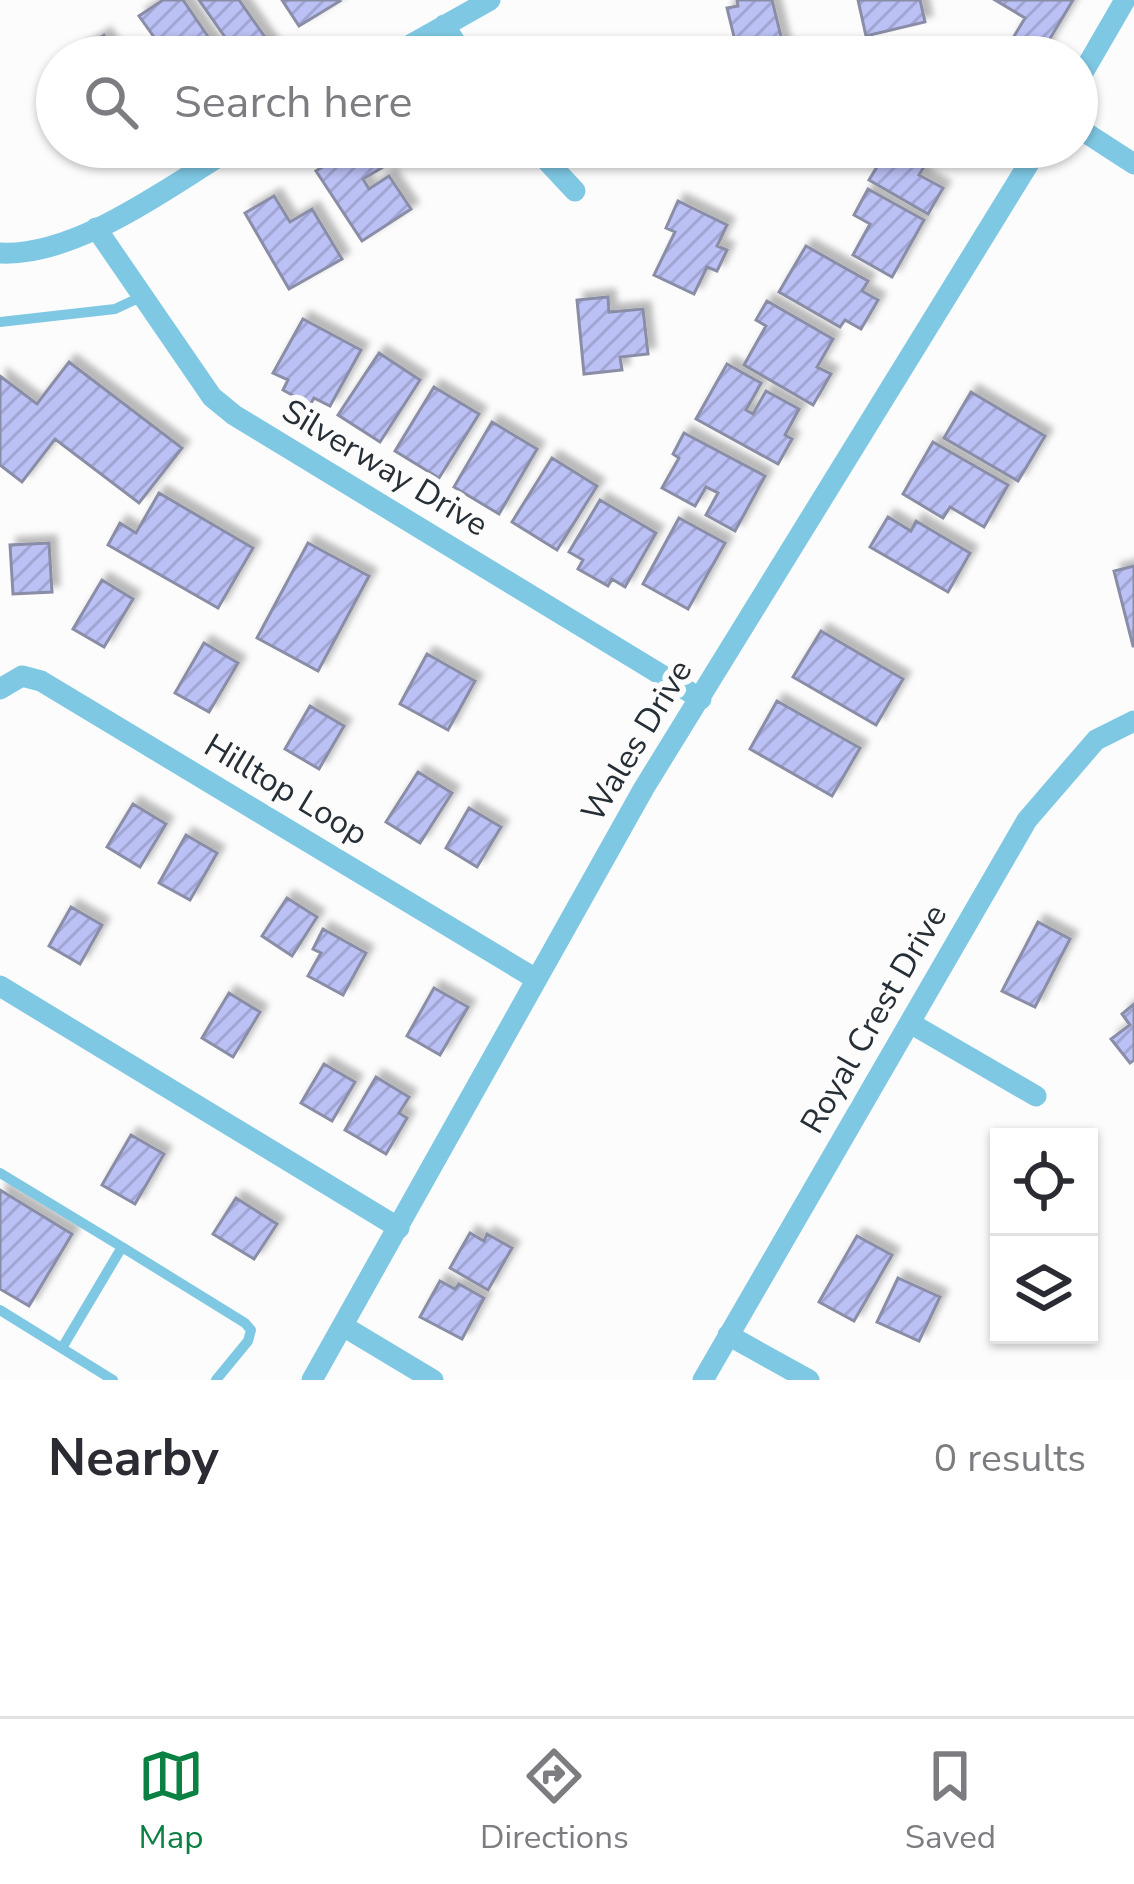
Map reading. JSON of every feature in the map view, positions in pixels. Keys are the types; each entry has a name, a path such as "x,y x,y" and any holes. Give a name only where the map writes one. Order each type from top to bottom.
{"street":[{"path":"425,36 490,0"},
{"path":"1098,47 1125,0"},
{"path":"444,25 451,36"},
{"path":"1098,141 1134,164"},
{"path":"0,253 32,251 97,228 199,168"},
{"path":"554,168 575,191"},
{"name":"Wales Drive","path":"312,1380 644,788 1026,168"},
{"name":"Silverway Drive","path":"97,228 212,398 701,699"},
{"name":"Hilltop Loop","path":"0,689 22,676 41,681 536,979"},
{"name":"Royal Crest Drive","path":"703,1380 1027,820 1096,740 1134,721"},
{"path":"0,986 399,1228"},
{"path":"910,1023 1036,1096"},
{"path":"344,1326 433,1380"},
{"path":"728,1335 809,1380"}],"lane":[{"path":"0,322 115,309 143,296"},
{"path":"0,1173 245,1323 251,1330 248,1341 216,1380"},
{"path":"62,1348 122,1247"},
{"path":"0,1310 113,1380"}],"building":[{"path":"163,0 183,0 208,36 153,36 139,16"},
{"path":"199,0 239,0 264,36 224,36"},
{"path":"282,0 339,0 340,1 299,26"},
{"path":"737,0 772,0 781,36 734,36 727,8 738,6"},
{"path":"858,0 920,0 925,22 866,36"},
{"path":"995,0 1073,0 1052,36 1014,36 1025,18"},
{"path":"381,168 363,179 369,189 389,176 411,209 362,241 316,171"},
{"path":"876,168 923,168 919,175 943,188 928,214 869,180"},
{"path":"868,189 924,220 892,277 853,255 870,224 854,215"},
{"path":"274,196 290,222 312,209 342,259 289,289 245,213"},
{"path":"678,201 727,225 717,246 727,250 717,271 707,267 694,294 654,275 675,232 666,228"},
{"path":"806,246 868,281 862,291 878,300 861,329 845,320 840,327 779,292"},
{"path":"608,297 609,312 643,309 648,354 620,357 622,370 584,374 577,300"},
{"path":"767,301 833,339 817,367 831,374 813,405 744,365 766,326 756,320"},
{"path":"303,319 361,350 330,406 314,398 310,405 283,390 288,380 273,373"},
{"path":"379,353 420,380 380,442 338,415"},
{"path":"69,362 182,448 139,503 55,439 22,482 0,465 0,376 37,404"},
{"path":"727,364 761,383 746,410 753,414 766,391 799,409 785,435 792,439 778,464 696,419"},
{"path":"434,387 479,414 439,478 395,451"},
{"path":"971,392 1045,436 1018,481 944,438"},
{"path":"492,422 537,449 499,514 454,487"},
{"path":"684,433 765,476 735,531 706,515 718,493 706,487 695,506 662,488 679,458 673,454"},
{"path":"933,442 1008,485 984,527 950,507 943,518 903,494"},
{"path":"552,458 597,486 557,550 512,522"},
{"path":"159,493 253,548 218,608 108,545 120,523 136,533"},
{"path":"600,500 656,533 625,587 612,579 608,586 578,569 583,560 569,552"},
{"path":"888,517 911,531 916,521 970,553 948,592 870,547"},
{"path":"679,518 725,543 688,609 643,584"},
{"path":"49,543 52,592 13,594 10,545"},
{"path":"308,543 369,576 318,671 257,638"},
{"path":"1134,566 1134,646 1133,646 1114,571"},
{"path":"102,580 133,599 104,647 73,629"},
{"path":"821,631 903,679 876,725 793,677"},
{"path":"204,643 238,663 209,712 175,693"},
{"path":"427,654 475,681 448,730 400,704"},
{"path":"777,701 860,748 832,796 750,749"},
{"path":"310,706 344,726 319,769 285,749"},
{"path":"418,772 452,793 420,843 386,822"},
{"path":"133,804 166,824 140,867 107,847"},
{"path":"469,808 501,827 477,867 446,848"},
{"path":"186,835 217,853 190,900 159,883"},
{"path":"287,898 317,917 292,956 262,936"},
{"path":"71,907 102,925 80,964 49,946"},
{"path":"1038,922 1070,939 1035,1007 1002,991"},
{"path":"323,929 366,953 343,995 308,976 321,953 313,949"},
{"path":"434,988 468,1007 440,1055 407,1036"},
{"path":"229,993 260,1012 233,1057 202,1038"},
{"path":"1134,1004 1134,1060 1130,1063 1111,1039 1130,1025 1122,1014"},
{"path":"324,1064 355,1082 332,1121 301,1103"},
{"path":"376,1077 409,1097 399,1113 407,1118 386,1154 345,1130"},
{"path":"131,1135 164,1154 135,1204 102,1185"},
{"path":"0,1190 72,1234 29,1306 0,1289"},
{"path":"236,1198 277,1224 254,1259 213,1234"},
{"path":"470,1233 484,1241 487,1234 512,1248 488,1290 450,1268"},
{"path":"857,1236 892,1255 854,1321 819,1302"},
{"path":"898,1278 940,1297 919,1341 877,1322"},
{"path":"440,1281 455,1289 459,1284 484,1298 462,1339 420,1317"}]}
